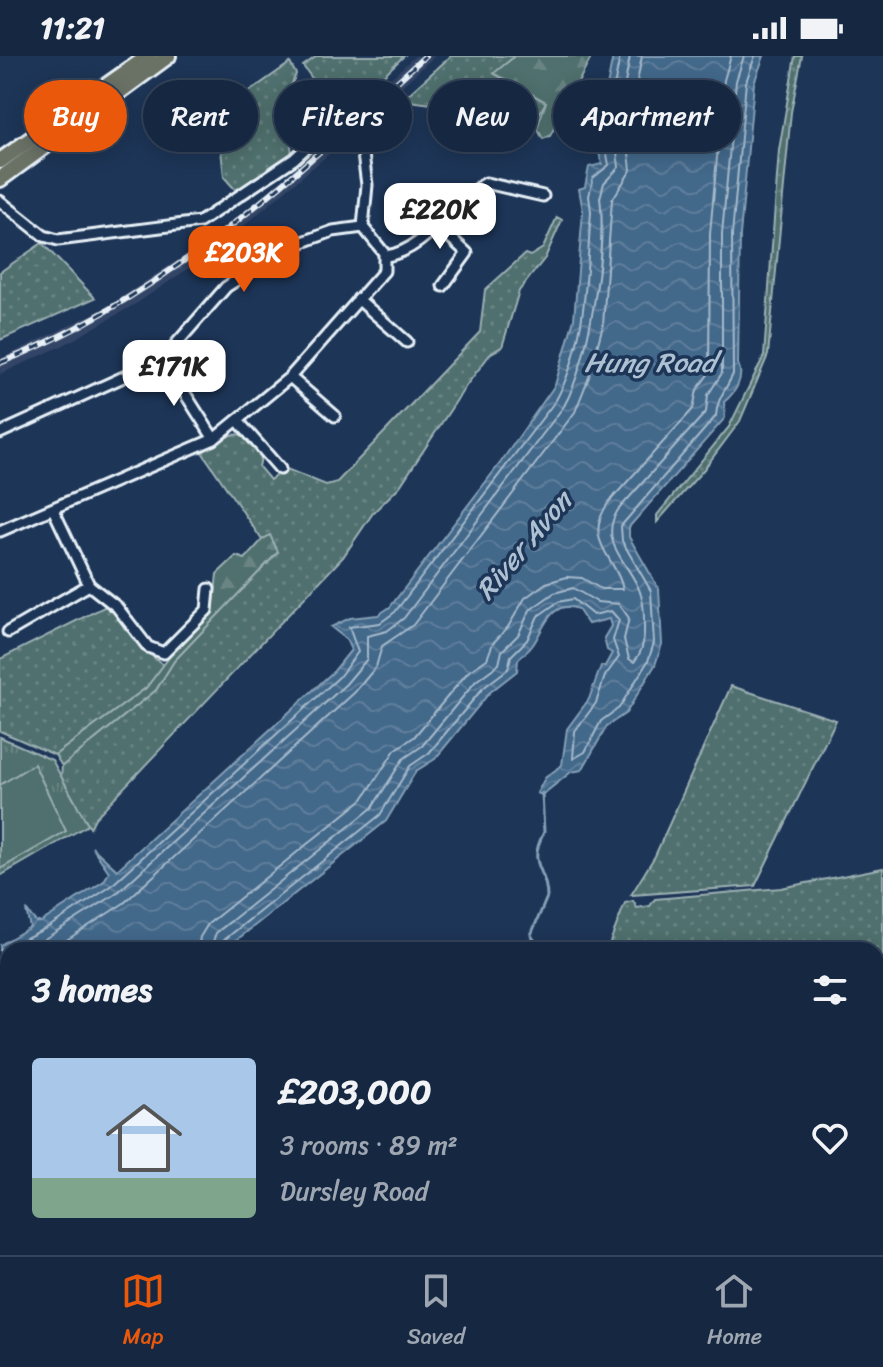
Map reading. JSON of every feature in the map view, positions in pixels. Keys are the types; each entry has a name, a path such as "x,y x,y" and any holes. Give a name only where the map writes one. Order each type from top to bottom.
{"highway":[{"path":"0,161 149,56"},
{"path":"0,179 168,56"}],"street":[{"path":"0,201 44,236 58,240 200,222 294,159 332,124 360,131 367,185 363,227 386,256 384,271 290,377 239,422 214,439 0,531"},
{"path":"386,256 408,251 460,202 486,183 543,196"},
{"path":"525,205 529,192"},
{"path":"436,224 467,253 443,286"},
{"path":"0,433 163,359 242,274 309,239 363,227"},
{"path":"358,299 407,342"},
{"path":"163,359 214,439"},
{"path":"290,377 335,416"},
{"path":"239,422 280,469"},
{"path":"53,509 89,585 117,607 148,647 164,653 207,610 209,589"},
{"path":"8,632 89,585"}],"shaded area":[{"path":"415,56 435,56 409,80 389,80"},
{"path":"314,152 331,152 214,251 139,302 64,345 0,374 0,359 105,308 228,227 274,191"}],"green space":[{"path":"317,56 404,56 378,80 313,80 303,66"},
{"path":"451,56 515,56 495,74 506,80 428,80 428,104 412,101 412,91"},
{"path":"515,56 592,56 579,80 553,80 553,130 543,139 537,128 546,102 537,97 537,80 507,80 494,73"},
{"path":"795,56 802,56 791,112 768,355 740,421 704,469 657,522 657,515 729,427 764,356 779,150"},
{"path":"290,63 296,74 294,80 274,80 274,152 292,152 292,155 239,194 224,177 221,152 258,152 258,85"},
{"path":"537,97 546,102 537,117"},
{"path":"557,217 562,220 545,258 519,291 502,347 491,353 466,386 400,486 373,513 343,557 95,818 90,828 61,777 62,766 156,690 174,661 278,552 270,536 262,540 202,452 231,435 245,434 262,452 259,467 270,480 284,468 326,485 337,482 480,332 485,290 525,254 530,256 543,248"},
{"path":"42,243 95,298 0,340 0,272"},
{"path":"270,535 278,552 174,661 156,690 62,766 55,755 146,688 174,651 213,613 217,574 236,556 245,559"},
{"path":"108,605 141,648 164,665 146,688 55,755 0,731 0,659"},
{"path":"731,686 836,720 755,886 631,895 655,856"},
{"path":"0,737 52,760 88,825 0,876"},
{"path":"34,764 66,831 0,869 0,785"},
{"path":"883,868 883,942 610,942 625,903 633,901 637,908 650,906 655,899 781,888"}],"water":[{"name":"Hung Road","path":"613,56 764,56 754,83 740,235 740,380 724,402 725,418 629,527 629,537 659,589 662,644 655,665 626,713 607,726 582,770 571,772 542,795 537,793 545,778 562,765 567,729 589,699 601,666 605,666 612,653 607,650 604,638 611,626 609,619 588,624 578,609 561,608 549,618 532,646 518,660 517,671 489,693 435,759 416,771 386,821 234,942 5,942 30,927 26,910 36,922 41,922 104,881 109,872 92,847 117,870 334,671 351,650 346,639 331,627 350,618 378,615 390,607 501,462 555,385 574,319 583,211 579,189 585,187 589,167 602,164 599,152 741,152 741,80 608,80"}],"waterway":[{"path":"536,942 531,935 547,897 537,860 544,832 542,793"}],"railway":[{"path":"0,363 61,336 173,268 278,188 425,56"}],"water label":[{"name":"River Avon","path":"523,545"}]}
